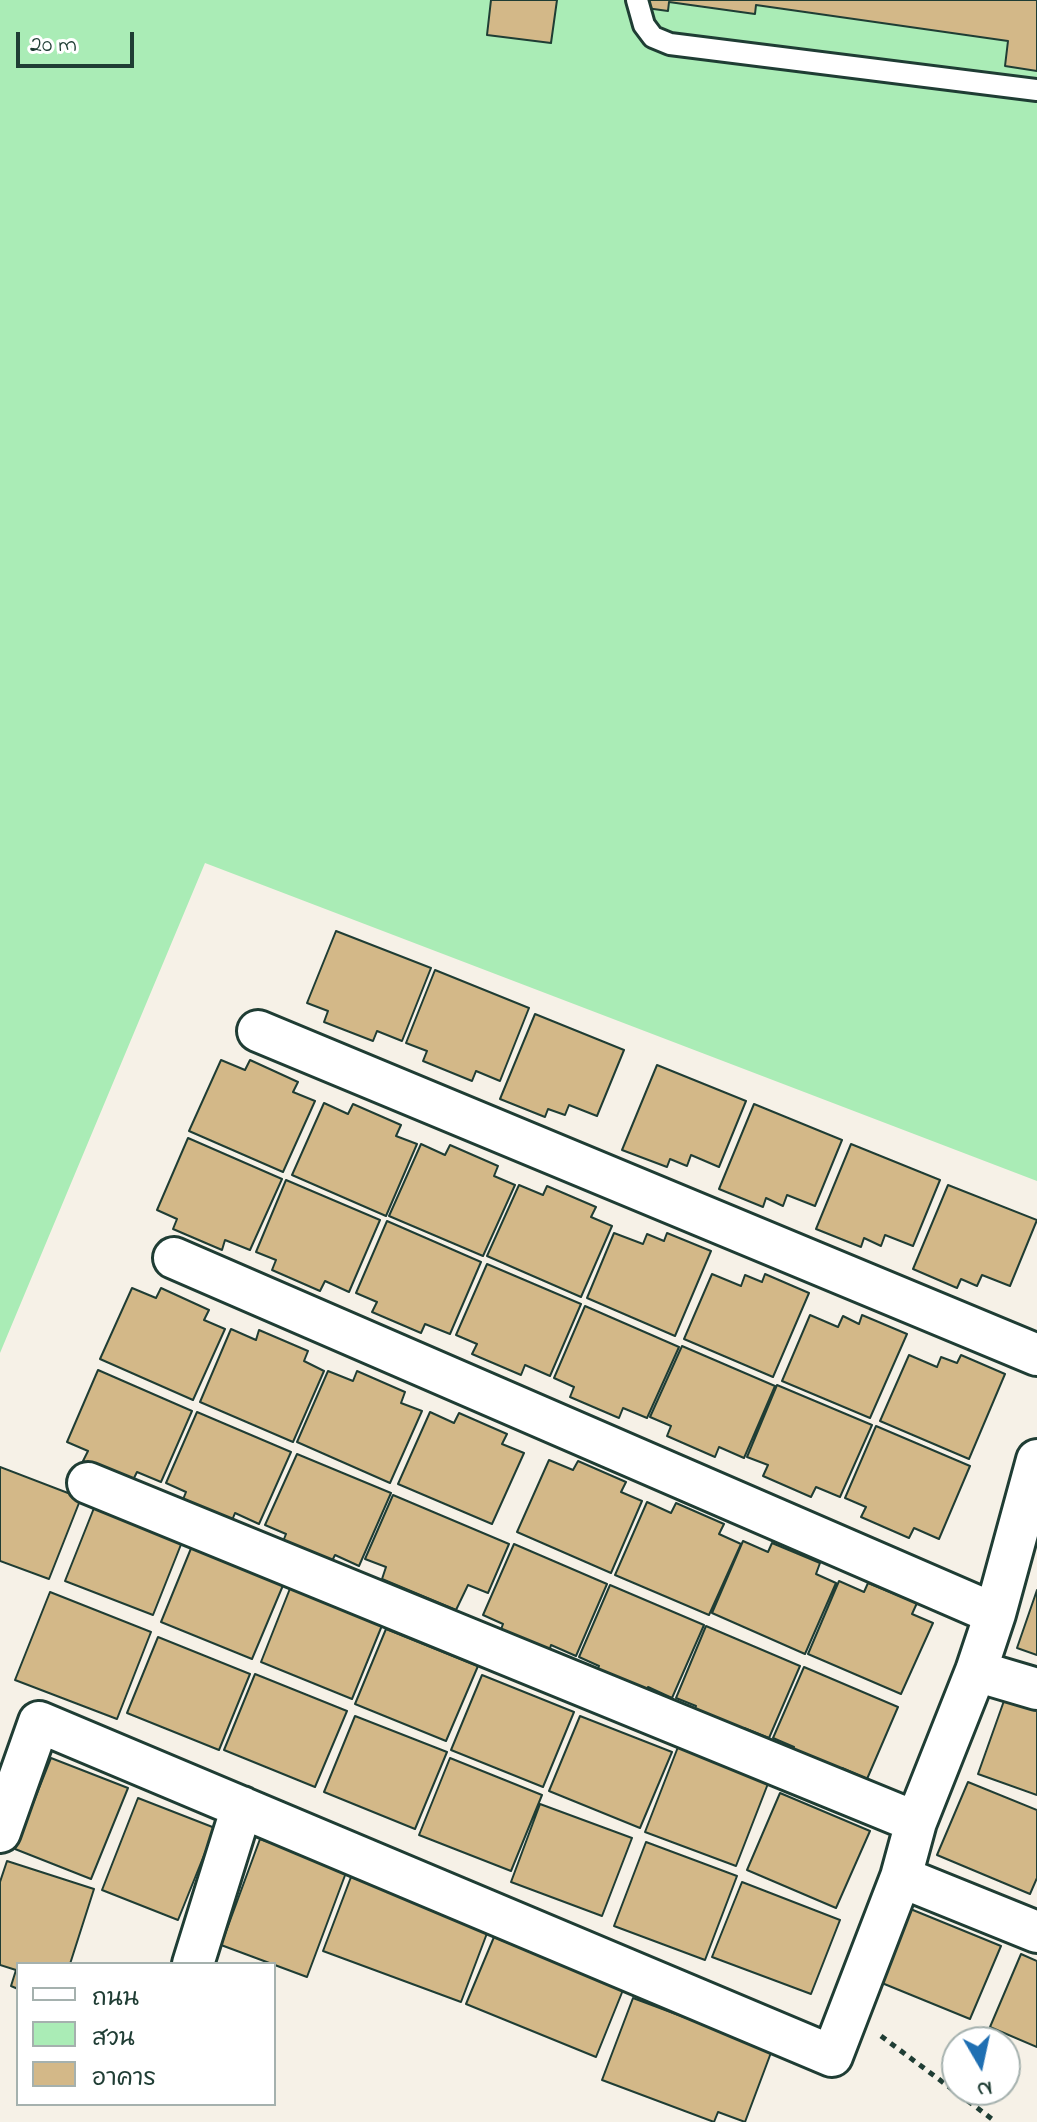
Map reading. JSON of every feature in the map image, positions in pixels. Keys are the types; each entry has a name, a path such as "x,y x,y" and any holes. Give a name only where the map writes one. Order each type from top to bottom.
{"street":[{"path":"258,1031 1037,1355"},
{"path":"174,1258 995,1614"},
{"path":"0,1832 39,1722 832,2056 901,1877 916,1822 976,1671 995,1614 1037,1460"},
{"path":"88,1483 916,1822"},
{"path":"976,1671 1037,1689"},
{"path":"194,1962 242,1807"},
{"path":"901,1877 1037,1932"}],"lane":[{"path":"637,0 644,25 653,37 670,44 1037,90"}],"path":[{"path":"849,2011 996,2122"}],"green space":[{"path":"0,0 1037,0 1037,1181 205,863 0,1353"}],"building":[{"path":"491,0 557,0 551,43 487,35"},
{"path":"640,0 1037,0 1037,71 1005,66 1008,41 756,5 755,14 669,2 668,11 639,7"},
{"path":"336,931 431,968 402,1041 377,1031 373,1041 324,1022 328,1011 307,1003"},
{"path":"435,970 529,1008 500,1081 476,1071 472,1081 423,1061 427,1051 406,1043"},
{"path":"535,1014 624,1050 597,1116 569,1105 565,1115 548,1109 545,1117 500,1099"},
{"path":"221,1060 245,1070 250,1060 298,1082 293,1092 315,1101 283,1172 189,1131"},
{"path":"657,1065 746,1101 719,1167 691,1155 687,1166 670,1159 667,1167 622,1150"},
{"path":"324,1103 348,1114 353,1104 401,1125 396,1136 417,1144 386,1216 292,1175"},
{"path":"754,1104 842,1140 815,1206 787,1195 783,1206 766,1198 763,1207 719,1189"},
{"path":"188,1138 282,1179 250,1250 225,1240 222,1250 173,1229 177,1219 157,1210"},
{"path":"421,1144 445,1155 450,1145 498,1166 494,1176 515,1185 483,1256 389,1216"},
{"path":"851,1144 940,1180 913,1246 885,1235 881,1246 864,1238 861,1247 816,1229"},
{"path":"286,1180 380,1220 349,1292 325,1281 320,1291 272,1270 276,1260 256,1252"},
{"path":"519,1185 543,1195 547,1186 596,1207 591,1217 612,1226 581,1297 487,1256"},
{"path":"948,1185 1037,1220 1010,1286 982,1275 977,1286 961,1279 957,1288 913,1269"},
{"path":"387,1221 481,1262 450,1334 425,1324 421,1333 372,1312 377,1302 356,1293"},
{"path":"614,1233 643,1244 647,1234 664,1241 667,1233 711,1251 675,1336 587,1298"},
{"path":"487,1264 581,1304 550,1376 525,1365 521,1375 472,1354 477,1344 456,1335"},
{"path":"712,1274 741,1286 745,1275 762,1282 765,1274 809,1293 773,1377 684,1339"},
{"path":"132,1288 156,1298 161,1288 209,1310 204,1320 225,1329 193,1400 100,1359"},
{"path":"585,1306 679,1347 647,1418 623,1408 619,1418 570,1397 574,1387 554,1378"},
{"path":"810,1315 838,1327 843,1316 859,1324 862,1315 907,1334 870,1418 782,1381"},
{"path":"231,1329 256,1340 259,1330 308,1351 304,1361 324,1371 293,1442 200,1402"},
{"path":"682,1346 775,1386 744,1458 719,1447 715,1457 667,1436 671,1426 650,1417"},
{"path":"909,1355 937,1367 941,1357 957,1363 961,1355 1005,1374 969,1459 880,1421"},
{"path":"98,1370 192,1411 161,1482 137,1472 132,1482 83,1461 88,1451 67,1442"},
{"path":"328,1371 353,1381 357,1371 405,1392 401,1403 422,1411 390,1483 297,1442"},
{"path":"777,1385 872,1425 840,1497 816,1487 811,1497 763,1476 768,1465 747,1457"},
{"path":"197,1412 291,1452 259,1524 235,1513 231,1523 182,1502 186,1492 166,1483"},
{"path":"430,1412 454,1423 459,1413 507,1434 502,1444 524,1453 492,1524 398,1484"},
{"path":"876,1426 970,1466 939,1539 914,1528 909,1538 861,1517 866,1507 845,1498"},
{"path":"297,1454 391,1493 359,1566 335,1555 330,1565 282,1544 286,1534 265,1525"},
{"path":"549,1460 573,1470 578,1461 626,1482 621,1492 642,1501 611,1573 517,1532"},
{"path":"0,1467 81,1498 49,1579 0,1561"},
{"path":"393,1495 509,1544 488,1593 468,1585 456,1610 382,1579 386,1567 365,1559"},
{"path":"647,1502 671,1513 676,1503 724,1524 719,1534 741,1544 709,1615 615,1575"},
{"path":"94,1508 182,1542 153,1615 65,1581"},
{"path":"743,1541 768,1552 772,1543 820,1563 816,1574 836,1583 805,1654 712,1613"},
{"path":"514,1544 607,1584 576,1656 551,1645 548,1655 499,1635 503,1624 483,1615"},
{"path":"192,1546 284,1583 252,1659 161,1622"},
{"path":"839,1581 864,1592 868,1583 917,1603 912,1614 933,1623 901,1694 808,1654"},
{"path":"610,1585 704,1625 672,1698 648,1687 644,1697 595,1676 599,1666 579,1657"},
{"path":"291,1586 383,1623 352,1699 261,1662"},
{"path":"1037,1590 1037,1655 1017,1648"},
{"path":"50,1592 151,1632 117,1719 15,1680"},
{"path":"706,1626 800,1666 769,1738 744,1728 740,1738 692,1717 696,1706 676,1698"},
{"path":"386,1629 478,1666 446,1741 355,1704"},
{"path":"158,1637 250,1674 219,1750 127,1713"},
{"path":"804,1667 898,1707 867,1779 842,1768 838,1778 789,1757 794,1747 773,1738"},
{"path":"255,1674 347,1711 315,1787 224,1750"},
{"path":"482,1675 574,1712 543,1787 451,1750"},
{"path":"1005,1698 1037,1709 1037,1795 978,1774"},
{"path":"355,1716 447,1752 415,1829 324,1792"},
{"path":"580,1716 672,1752 640,1828 549,1791"},
{"path":"678,1747 769,1781 736,1866 645,1832"},
{"path":"51,1758 128,1788 91,1879 15,1849"},
{"path":"450,1758 542,1795 511,1871 419,1835"},
{"path":"968,1782 1037,1810 1037,1878 1030,1894 937,1855"},
{"path":"780,1793 870,1831 836,1908 747,1870"},
{"path":"138,1798 215,1828 178,1920 102,1890"},
{"path":"540,1804 632,1838 602,1916 511,1882"},
{"path":"260,1839 347,1870 307,1977 276,1965 276,1962 267,1962 221,1945"},
{"path":"646,1842 737,1876 705,1960 614,1926"},
{"path":"7,1861 94,1889 71,1962 16,1962 16,1970 0,1965 0,1882"},
{"path":"351,1877 489,1928 461,2002 323,1951"},
{"path":"742,1882 840,1920 811,1994 712,1957"},
{"path":"908,1908 1001,1946 970,2019 877,1981"},
{"path":"494,1937 623,1990 596,2057 466,2004"},
{"path":"1021,1954 1037,1961 1037,2047 1021,2040 1021,2026 990,2026"},
{"path":"16,1970 16,1988 11,1986"},
{"path":"633,1998 772,2050 745,2122 718,2112 714,2122 602,2080"}]}
